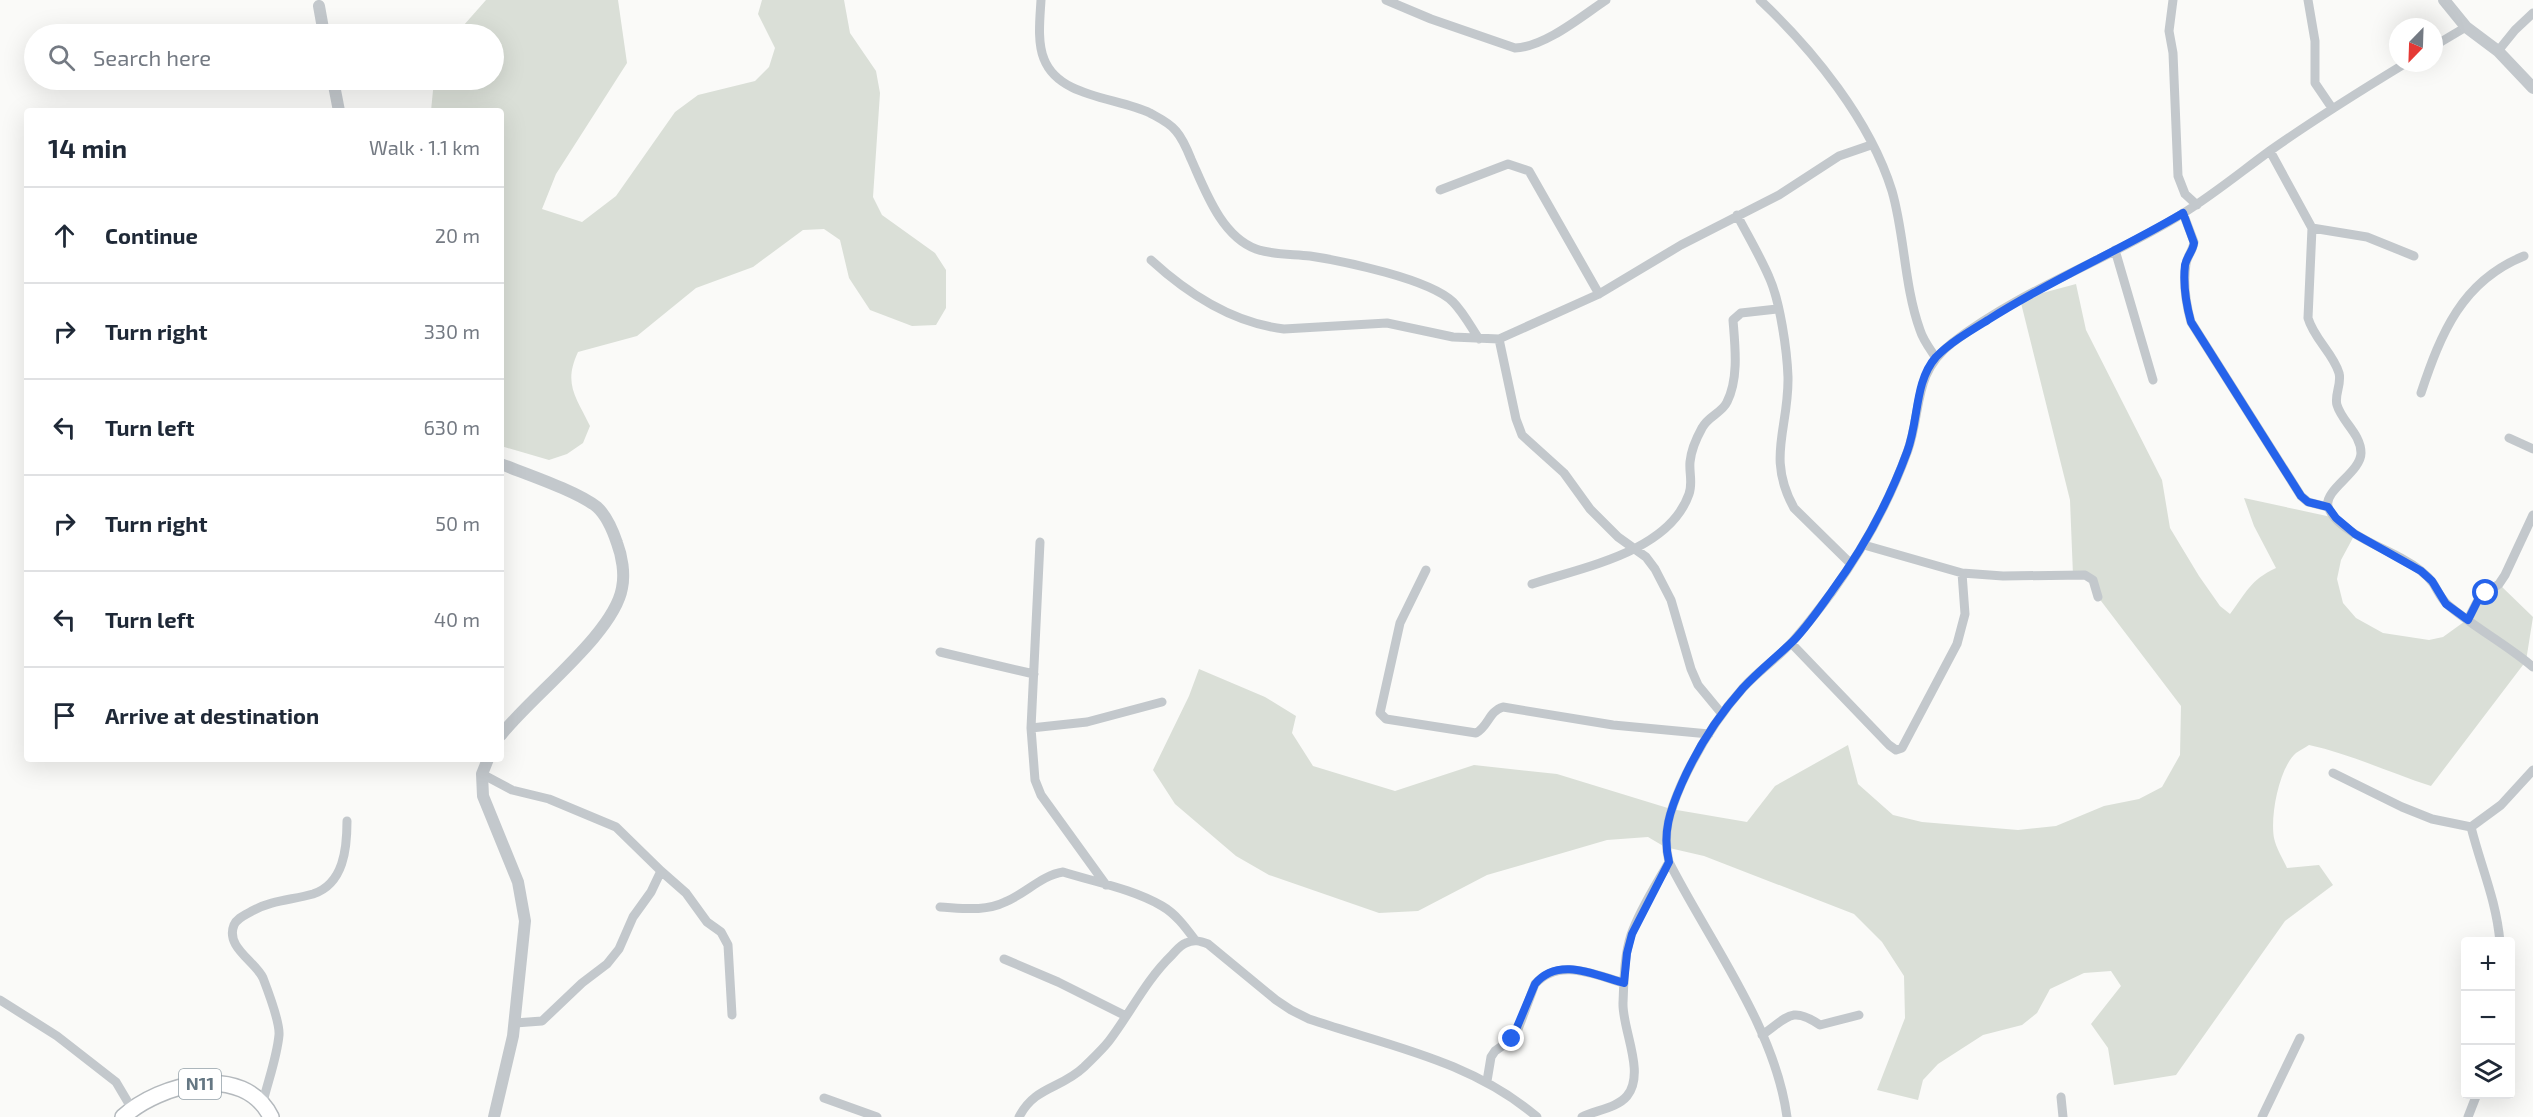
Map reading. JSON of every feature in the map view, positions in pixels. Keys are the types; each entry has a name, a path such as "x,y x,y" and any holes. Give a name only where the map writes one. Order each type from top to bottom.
{"highway":[{"name":"N11","path":"127,1113 160,1092 206,1082 250,1092 264,1102"},
{"path":"264,1102 271,1117"}],"street":[{"path":"1041,0 1040,31 1043,57 1051,73 1082,92 1136,107 1163,120 1175,129 1222,219 1241,240 1257,250 1334,260 1412,281 1444,295 1453,302 1479,339"},
{"path":"1386,0 1441,23 1515,48 1527,48 1546,39 1606,0"},
{"path":"1760,0 1786,24 1833,81 1871,145 1892,191 1920,333 1935,358"},
{"path":"2173,0 2169,31 2173,53 2178,177 2185,194 2196,205"},
{"path":"2308,0 2315,41 2314,83 2331,108"},
{"path":"2444,0 2466,27 2498,51 2533,88"},
{"path":"322,2 323,24"},
{"path":"2498,51 2533,13"},
{"path":"2443,41 2466,27"},
{"path":"1787,1117 1776,1069 1762,1035 1722,956 1669,862 1665,847 1666,828 1671,809 1689,767 1722,714 1768,662 1791,643 1864,545 1907,452 1921,387 1926,372 1935,358 1952,343 2020,299 2196,205 2331,108 2391,72"},
{"path":"335,90 338,108"},
{"path":"1151,260 1170,278 1222,310 1268,327 1284,329 1387,323 1453,337 1499,339 1599,294 1681,245 1779,195 1839,156 1871,145"},
{"path":"2270,151 2312,228 2308,318 2310,327 2337,368 2340,377 2337,403 2361,451 2356,467 2331,495 2328,507 2336,518 2355,534 2421,571 2432,581 2446,604 2533,667"},
{"path":"1440,190 1508,164 1529,171 1599,294"},
{"path":"2183,213 2194,243 2185,270 2186,305 2191,322 2301,496 2308,502 2328,507"},
{"path":"1737,216 1770,279 1786,356 1788,379 1786,416 1779,452 1779,471 1794,508 1851,564"},
{"path":"2312,228 2367,237 2414,256"},
{"path":"2115,250 2153,380"},
{"path":"2421,393 2437,345 2452,318 2472,292 2503,265 2524,256"},
{"path":"1532,584 1635,549 1664,531 1676,517 1689,495 1692,481 1690,462 1696,443 1709,417 1727,402 1735,365 1733,320 1741,313 1777,309"},
{"path":"1499,339 1516,419 1522,435 1564,473 1590,509 1618,537 1646,557 1663,582 1671,600 1691,669 1698,685 1722,714"},
{"path":"2509,438 2533,449"},
{"path":"504,465 564,490 597,508 611,526 623,570 622,588 606,623 504,732"},
{"path":"2468,620 2479,598 2499,584 2505,575 2533,515"},
{"path":"1040,542 1031,728 1035,780 1041,795 1106,885"},
{"path":"1864,545 1962,573 2003,576 2085,575 2093,580 2097,597"},
{"path":"1426,570 1400,623 1380,713 1386,719 1476,733 1481,730 1496,709 1503,707 1613,725 1709,734"},
{"path":"1791,643 1889,745 1896,750 1902,748 1957,644 1965,614 1962,573"},
{"path":"940,652 1034,674"},
{"path":"1031,728 1087,722 1162,702"},
{"path":"487,762 482,774 483,796 518,882 525,921 515,1023 494,1117"},
{"path":"2332,773 2432,819 2471,827 2501,805 2533,770"},
{"path":"482,774 512,790 549,799 616,827 661,872 686,893 707,922 721,932 728,945 732,1015"},
{"path":"264,1102 279,1034 262,977 236,946 233,934 234,925 238,919 258,908 289,897 313,893 327,886 344,860 347,821"},
{"path":"2471,827 2477,850 2490,882 2499,937"},
{"path":"1582,1117 1617,1103 1628,1095 1634,1082 1635,1067 1624,1019 1627,953 1632,934 1669,862"},
{"path":"515,1023 542,1022 582,983 607,964 619,949 633,917 651,892 661,872"},
{"path":"940,907 991,907 1005,903 1053,873 1063,872 1106,885 1163,907 1180,921 1195,940 1208,944 1291,1011 1332,1027 1435,1059 1487,1081 1517,1100 1537,1117"},
{"path":"1019,1117 1035,1095 1060,1084 1080,1071 1109,1042 1156,970 1183,944 1195,940"},
{"path":"1004,958 1126,1016"},
{"path":"1487,1081 1491,1057 1517,1032 1535,984 1542,976 1557,969 1570,969 1624,983"},
{"path":"0,1000 57,1036 116,1082 127,1113"},
{"path":"1762,1035 1792,1015 1800,1014 1820,1025 1859,1015"},
{"path":"2262,1117 2300,1038"},
{"path":"2061,1097 2062,1117"},
{"path":"824,1098 877,1117"},
{"path":"2468,1117 2476,1099"}],"shaded area":[{"path":"486,0 618,0 627,63 556,174 542,209 582,222 616,196 675,112 698,95 755,81 769,67 775,48 758,14 762,0 844,0 850,33 876,71 880,93 873,197 882,215 935,253 946,270 946,308 936,325 912,326 870,310 849,278 840,240 824,229 803,230 753,267 696,288 637,336 578,352 572,373 573,390 590,426 583,443 567,454 549,460 504,447 504,108 431,108 433,90 504,90 504,24 465,24"},
{"path":"2076,284 2086,330 2162,480 2170,528 2199,576 2220,606 2230,614 2254,582 2276,568 2254,526 2244,498 2336,518 2355,534 2341,560 2337,579 2343,603 2356,618 2383,633 2429,640 2443,637 2468,619 2479,598 2499,584 2533,617 2526,661 2431,786 2340,753 2309,745 2290,760 2277,793 2273,818 2275,842 2287,868 2319,865 2333,885 2285,921 2176,1075 2114,1085 2108,1048 2091,1024 2121,986 2111,971 2084,973 2050,989 2037,1013 2022,1025 1983,1035 1938,1064 1923,1080 1918,1100 1877,1090 1905,1018 1904,976 1882,942 1854,914 1704,856 1665,847 1648,837 1607,840 1487,875 1418,911 1379,913 1269,875 1236,856 1175,804 1153,770 1189,696 1199,669 1265,697 1296,716 1292,733 1313,766 1395,791 1474,765 1557,774 1671,809 1747,822 1775,786 1848,745 1858,784 1893,815 1922,822 2018,830 2056,826 2104,806 2139,799 2162,787 2180,755 2181,706 2098,597 2093,580 2073,575 2070,500 2020,299"}],"route":[{"path":"1512,1039 1517,1032 1535,984 1542,976 1557,969 1570,969 1624,983 1627,953 1632,934 1669,862 1665,847 1666,828 1671,809 1689,767 1722,714 1768,662 1791,643 1832,591 1864,545 1907,452 1913,433 1921,387 1926,372 1935,358 1952,343 2020,299 2183,213 2194,243 2185,270 2186,305 2191,322 2234,394 2301,496 2308,502 2328,507 2336,518 2355,534 2421,571 2432,581 2446,604 2468,620 2479,598 2486,593"}]}
